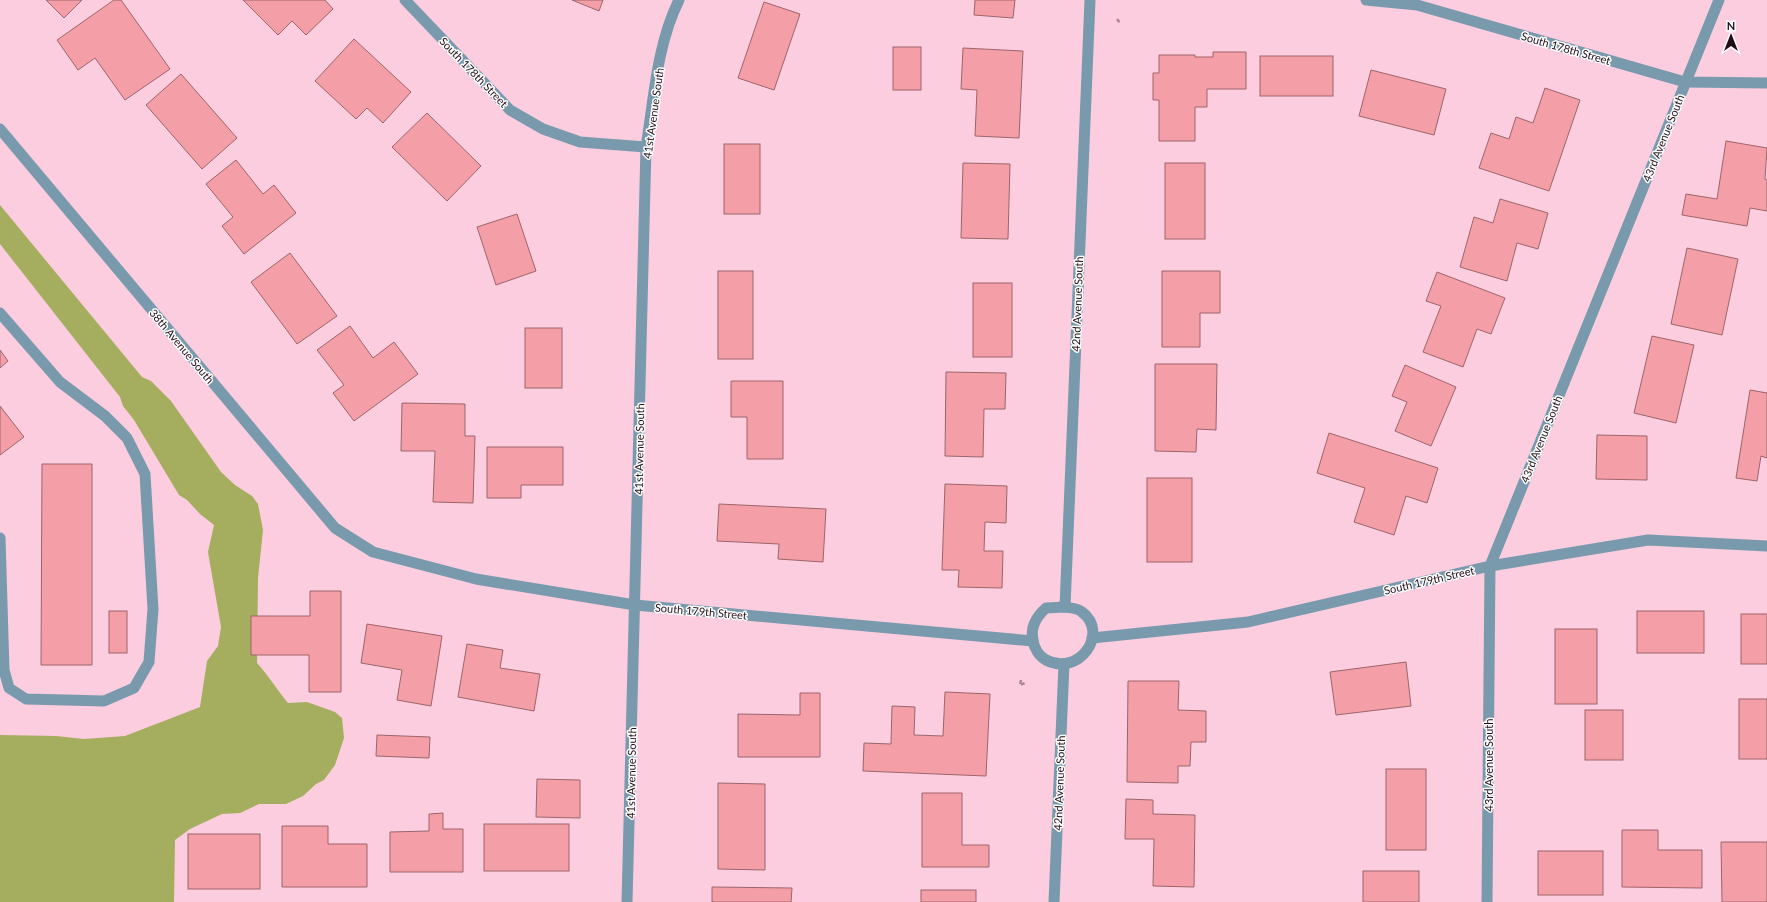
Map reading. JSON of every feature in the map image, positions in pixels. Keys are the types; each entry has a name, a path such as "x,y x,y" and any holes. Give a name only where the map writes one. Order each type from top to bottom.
{"street":[{"name":"South 178th Street","path":"405,0 510,110 543,129 580,142 646,147"},
{"name":"41st Avenue South","path":"627,902 646,147 661,59 670,18 679,0"},
{"name":"42nd Avenue South","path":"1065,607 1090,0"},
{"name":"South 178th Street","path":"1366,0 1417,5 1685,82 1767,83"},
{"name":"43rd Avenue South","path":"1487,902 1490,566 1719,0"},
{"name":"38th Avenue South","path":"0,129 335,528 373,552"},
{"path":"0,313 60,382 105,416 127,438 145,474 152,609 149,662 134,688 104,701 26,699 9,688 4,670 0,538"},
{"name":"South 179th Street","path":"1092,638 1248,622 1490,566 1648,540 1767,546"},
{"name":"South 179th Street","path":"373,552 476,579 635,605 1033,641"},
{"path":"1065,607 1082,611 1088,618 1092,628 1092,638 1089,648 1074,662 1064,664 1053,663 1044,658 1037,651 1033,641 1034,622 1046,608 1065,607"},
{"name":"42nd Avenue South","path":"1054,902 1064,664"}],"path":[{"path":"1117,19 1120,23"},
{"path":"1021,680 1020,685 1025,683"}],"green space":[{"path":"0,205 142,377 151,381 171,401 221,472 235,485 252,496 258,504 263,530 258,578 257,663 288,703 307,702 335,712 342,718 344,738 335,765 324,780 316,784 303,796 286,804 259,804 240,813 222,814 190,829 175,840 174,902 0,902 0,735 56,736 84,739 125,736 200,707 207,661 218,646 221,627 208,552 214,525 200,514 187,500 179,495 134,420 123,406 120,397 0,244"}],"building":[{"path":"46,0 82,0 64,18"},
{"path":"114,0 121,0 170,69 125,100 95,58 78,70 57,40"},
{"path":"243,0 325,0 333,9 306,35 292,21 278,35"},
{"path":"572,0 603,0 599,11"},
{"path":"975,0 1015,0 1013,18 974,15"},
{"path":"764,2 800,14 774,90 738,78"},
{"path":"354,39 411,92 383,123 367,108 356,119 315,81"},
{"path":"893,47 921,47 921,90 893,90"},
{"path":"963,48 1023,51 1019,138 975,136 977,90 961,89"},
{"path":"1213,52 1246,52 1246,89 1207,89 1207,107 1195,107 1195,141 1159,141 1159,100 1153,100 1153,73 1159,73 1159,55 1195,55 1195,57 1213,57"},
{"path":"1260,56 1333,56 1333,96 1260,96"},
{"path":"1371,70 1446,89 1434,135 1359,116"},
{"path":"181,74 237,138 202,169 146,105"},
{"path":"1545,88 1580,100 1549,191 1479,168 1491,133 1509,139 1516,117 1533,123"},
{"path":"427,113 481,166 447,201 392,147"},
{"path":"1726,141 1767,148 1765,179 1767,180 1767,211 1750,208 1747,226 1682,215 1686,194 1717,199"},
{"path":"724,144 760,144 760,214 724,214"},
{"path":"236,160 263,194 274,185 296,213 244,254 222,226 233,217 206,184"},
{"path":"963,163 1010,164 1008,239 961,238"},
{"path":"1165,163 1205,163 1205,239 1165,239"},
{"path":"1500,199 1548,213 1538,249 1517,243 1507,281 1460,267 1474,217 1493,223"},
{"path":"517,214 536,271 496,285 477,227"},
{"path":"1687,248 1738,259 1722,335 1671,324"},
{"path":"290,253 337,316 297,344 251,282"},
{"path":"718,271 753,271 753,359 718,359"},
{"path":"1162,271 1220,271 1220,313 1200,313 1200,347 1162,347"},
{"path":"1437,272 1505,298 1491,334 1477,329 1463,367 1423,352 1441,306 1426,301"},
{"path":"973,283 1012,283 1012,357 973,357"},
{"path":"350,326 373,358 394,342 418,374 354,421 333,393 344,385 317,350"},
{"path":"525,328 562,328 562,388 525,388"},
{"path":"1652,336 1694,345 1676,423 1634,413"},
{"path":"0,350 8,361 0,368"},
{"path":"1155,364 1217,364 1216,430 1197,429 1196,452 1155,451"},
{"path":"1405,365 1456,387 1431,446 1395,431 1407,402 1392,396"},
{"path":"946,372 1006,373 1005,409 984,409 983,457 945,456"},
{"path":"731,381 783,381 783,459 747,459 747,417 731,417"},
{"path":"1750,390 1767,393 1767,458 1761,456 1757,481 1736,478"},
{"path":"402,403 465,404 465,436 475,436 473,503 433,502 435,451 401,451"},
{"path":"0,406 24,437 0,455"},
{"path":"1329,433 1438,468 1427,503 1406,496 1394,535 1354,522 1365,488 1317,473"},
{"path":"1597,435 1647,436 1647,480 1596,479"},
{"path":"487,447 563,447 563,485 521,485 521,498 487,498"},
{"path":"42,464 92,464 92,665 41,665"},
{"path":"1147,478 1192,478 1192,562 1147,562"},
{"path":"945,484 1007,486 1006,523 985,522 984,551 1003,551 1002,588 958,587 959,570 942,570"},
{"path":"719,504 826,509 823,562 778,559 779,544 717,541"},
{"path":"310,591 341,591 341,692 309,692 309,655 251,655 251,616 310,616"},
{"path":"109,611 127,611 127,653 109,653"},
{"path":"1637,611 1704,611 1704,653 1637,653"},
{"path":"1741,614 1767,614 1767,664 1741,664"},
{"path":"367,624 442,636 431,706 397,700 402,670 361,663"},
{"path":"1555,629 1597,629 1597,704 1555,704"},
{"path":"467,644 503,650 500,668 540,674 534,711 458,697"},
{"path":"1406,662 1411,706 1336,715 1330,672"},
{"path":"1128,681 1179,681 1178,710 1206,711 1206,742 1191,742 1190,766 1178,766 1178,783 1127,782"},
{"path":"945,692 990,694 986,776 863,771 864,743 891,744 892,706 915,707 914,735 943,736"},
{"path":"800,693 820,693 820,757 738,757 738,714 800,715"},
{"path":"1739,699 1767,699 1767,759 1739,759"},
{"path":"1585,710 1623,710 1623,760 1585,760"},
{"path":"377,735 430,737 429,758 376,756"},
{"path":"1386,769 1426,769 1426,850 1386,850"},
{"path":"537,779 580,780 580,818 536,817"},
{"path":"718,783 765,784 765,870 718,869"},
{"path":"922,793 962,793 962,845 989,845 989,867 922,867"},
{"path":"1126,799 1153,800 1153,814 1195,815 1194,887 1153,886 1154,839 1125,839"},
{"path":"443,813 443,829 463,829 463,872 390,872 390,832 429,831 429,814"},
{"path":"484,824 569,824 569,871 484,871"},
{"path":"282,826 328,826 328,844 367,844 367,887 282,887"},
{"path":"1622,830 1658,830 1658,850 1702,850 1702,888 1622,887"},
{"path":"188,834 260,834 260,889 188,889"},
{"path":"1721,842 1767,842 1767,902 1722,902"},
{"path":"1538,851 1603,851 1603,895 1538,895"},
{"path":"1363,871 1419,871 1419,902 1363,902"},
{"path":"712,887 792,888 791,902 712,902"},
{"path":"921,890 976,890 976,902 921,902"}]}
